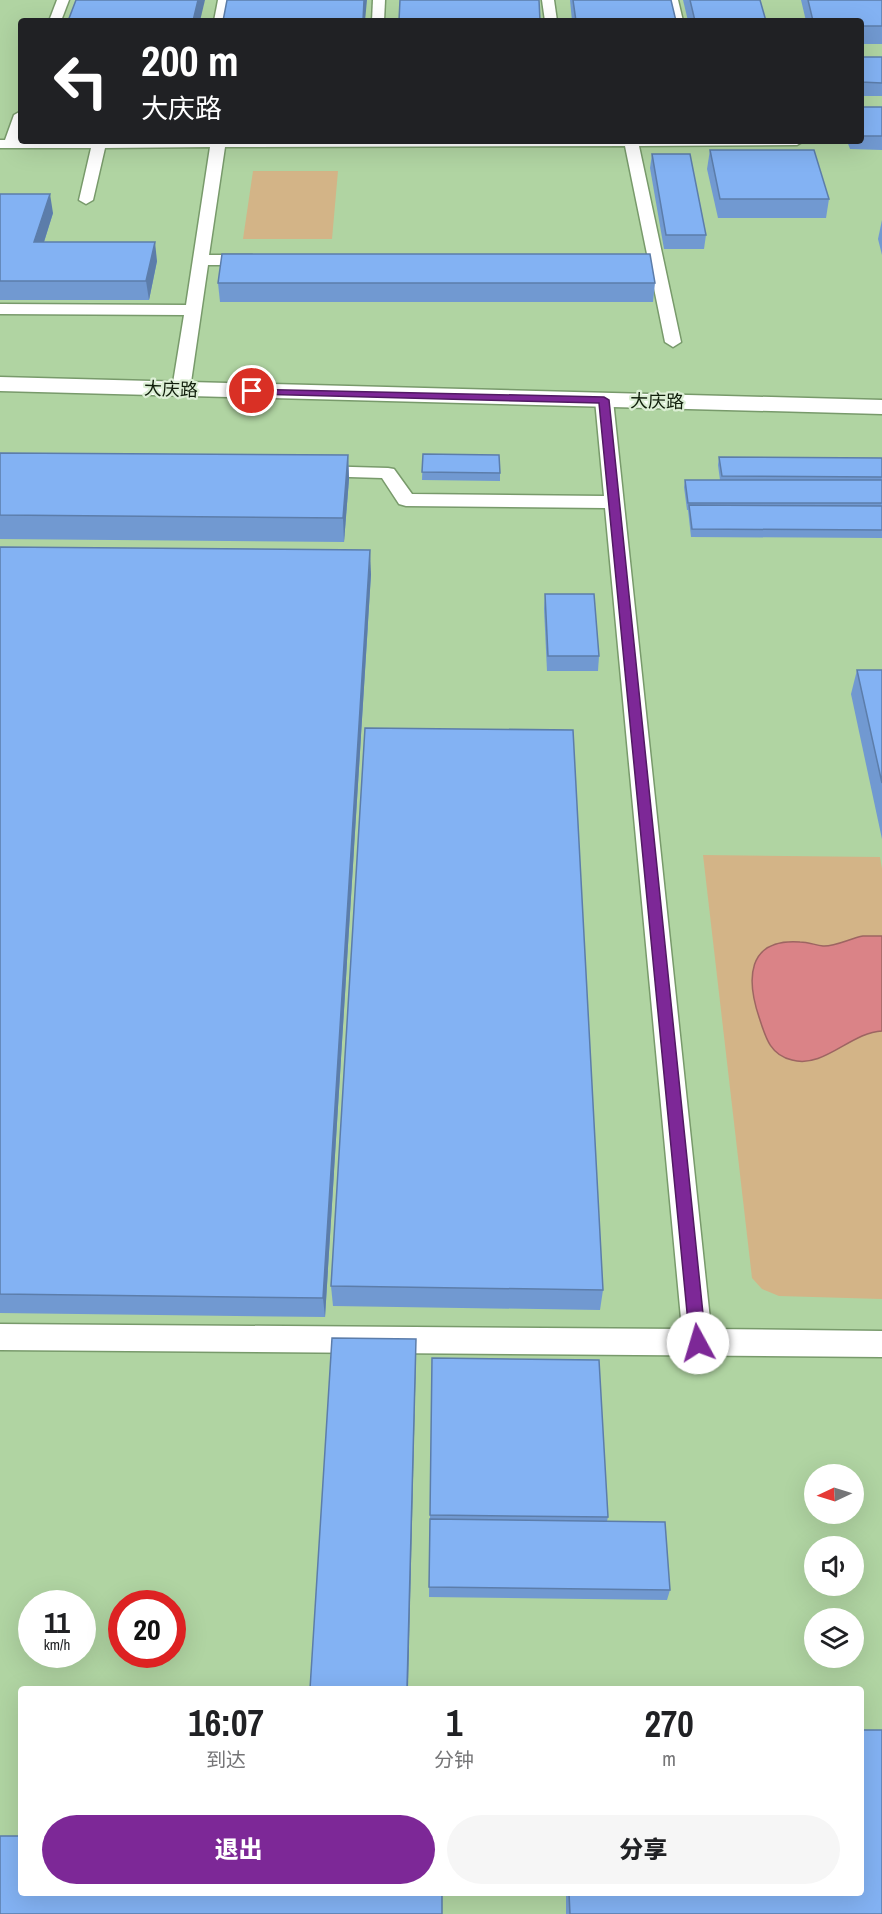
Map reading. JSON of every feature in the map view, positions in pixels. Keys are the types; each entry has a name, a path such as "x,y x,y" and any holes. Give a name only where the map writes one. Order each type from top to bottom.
{"street":[{"name":"大庆路","path":"0,384 882,407"}],"lane":[{"path":"56,18 63,0"},
{"path":"221,18 224,0"},
{"path":"378,18 379,0"},
{"path":"548,0 551,18"},
{"path":"672,0 676,18"},
{"path":"5,144 18,120"},
{"path":"86,200 99,144"},
{"path":"181,389 218,144"},
{"path":"631,144 649,259 673,342"},
{"path":"201,260 272,260"},
{"path":"0,309 194,310"},
{"path":"604,400 698,1343"},
{"path":"294,471 388,473 406,500 614,502"},
{"path":"0,1337 882,1344"}],"shaded area":[{"path":"253,171 338,171 332,239 243,239"},
{"path":"703,855 880,857 882,869 882,1299 779,1296 762,1289 752,1278"},
{"path":"863,936 882,936 882,1031 859,1037 815,1059 792,1060 779,1054 767,1040 755,1005 752,977 760,954 769,947 782,943 803,942 827,946"}],"building":[{"path":"76,0 198,0 194,18 69,18"},
{"path":"227,0 364,0 363,18 224,18"},
{"path":"400,0 539,0 540,18 399,18"},
{"path":"573,0 671,0 675,18 576,18"},
{"path":"690,0 760,0 765,18 694,18"},
{"path":"808,0 882,0 882,26 864,26 864,18 812,18"},
{"path":"864,57 882,57 882,83 864,82"},
{"path":"864,107 882,107 882,136 864,136"},
{"path":"710,150 814,150 829,199 720,199"},
{"path":"652,154 690,154 706,235 666,235"},
{"path":"0,194 50,194 34,242 155,242 146,281 0,281"},
{"path":"222,254 650,254 655,283 218,283"},
{"path":"0,453 348,455 343,518 0,515"},
{"path":"423,454 499,455 500,473 422,472"},
{"path":"719,457 882,458 882,477 722,476"},
{"path":"685,480 882,480 882,503 688,503"},
{"path":"689,505 882,506 882,530 692,529"},
{"path":"0,547 370,550 323,1298 0,1294"},
{"path":"545,594 594,594 599,656 548,656"},
{"path":"857,670 882,670 882,783"},
{"path":"365,728 573,730 603,1290 331,1286"},
{"path":"332,1338 416,1339 407,1686 310,1686"},
{"path":"432,1358 599,1360 608,1517 430,1515"},
{"path":"430,1519 665,1522 670,1590 429,1587"},
{"path":"864,1730 882,1730 882,1914 570,1914 569,1896 864,1896"},
{"path":"0,1836 18,1836 18,1896 442,1896 442,1914 0,1914"}],"route":[{"path":"252,391 604,400 698,1343"}]}
